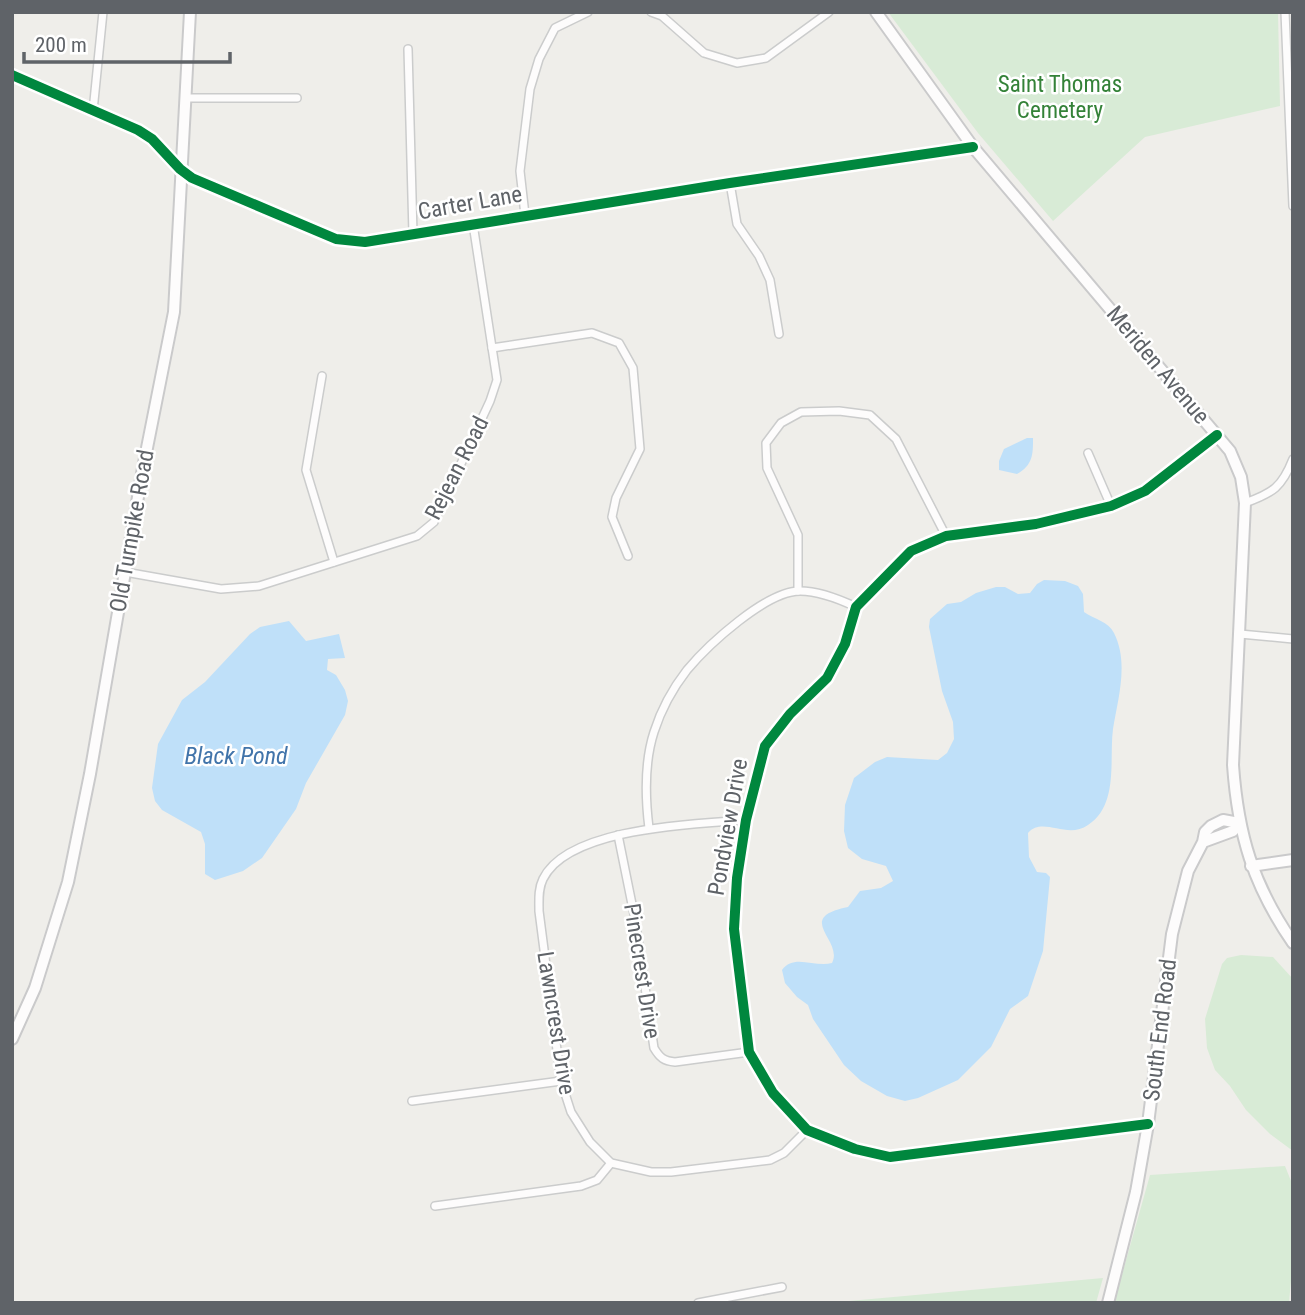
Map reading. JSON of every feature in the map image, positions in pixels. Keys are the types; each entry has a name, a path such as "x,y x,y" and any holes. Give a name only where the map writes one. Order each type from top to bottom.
{"main road":[{"name":"Old Turnpike Road","path":"12,1039 35,988 68,882 174,312 190,12"},
{"name":"Meriden Avenue","path":"876,12 973,147 1230,451 1241,477 1245,503 1233,765 1239,823 1251,866 1293,943"},
{"name":"South End Road","path":"1108,1303 1136,1192 1148,1124 1172,934 1188,871 1203,842 1233,831 1239,823"},
{"path":"1251,866 1293,860"}],"street":[{"path":"93,111 103,12"},
{"path":"525,215 520,171 530,89 539,59 555,28 588,12"},
{"path":"651,12 662,16 704,53 737,63 766,58 829,12"},
{"path":"1285,12 1293,206"},
{"path":"408,50 413,234"},
{"name":"Carter Lane","path":"12,75 138,130 152,139 192,178 336,239 365,242 973,147"},
{"path":"186,98 297,99"},
{"path":"730,183 737,224 760,256 771,280 779,334"},
{"name":"Rejean Road","path":"125,572 221,589 259,586 417,536 433,522 491,401 497,380 473,225"},
{"path":"492,348 592,333 619,343 633,368 640,449 616,498 612,517 628,556"},
{"path":"322,376 306,470 334,562"},
{"path":"798,591 798,535 767,468 766,443 781,423 802,412 839,411 870,415 896,439 946,536"},
{"name":"Pondview Drive","path":"1148,1124 890,1157 855,1149 807,1130 773,1093 749,1052 733,929 737,878 746,820 765,746 790,713 827,678 845,643 856,607 911,551 946,536 1036,524 1111,506 1145,491 1217,435"},
{"path":"1088,453 1111,506"},
{"path":"1245,503 1269,494 1285,479 1293,459"},
{"path":"649,828 647,765 654,732 665,703 687,670 727,630 764,602 798,591 833,596 856,607"},
{"path":"1240,634 1293,639"},
{"name":"Lawncrest Drive","path":"611,1163 590,1142 571,1112 561,1081 539,911 542,880 557,861 589,843 649,828 746,820"},
{"name":"Pinecrest Drive","path":"618,835 635,919 654,1048 658,1055 665,1061 675,1062 749,1052"},
{"path":"412,1101 561,1081"},
{"path":"435,1206 581,1186 597,1180 611,1163 651,1172 671,1172 770,1160 790,1148 807,1130"},
{"path":"698,1303 782,1287"}],"green space":[{"name":"Saint Thomas Cemetery","path":"888,12 1278,12 1280,106 1145,137 1053,221 978,133"},
{"path":"1241,955 1273,957 1293,979 1293,1151 1270,1134 1246,1110 1215,1070 1207,1048 1205,1019 1222,964 1227,958"},
{"path":"1285,1166 1293,1186 1293,1258 1289,1303 1114,1303 1150,1175"},
{"path":"1103,1278 1096,1303 837,1303 838,1302"}],"water":[{"path":"1027,438 1033,438 1033,444 1031,459 1026,467 1017,474 999,470 1004,449"},
{"path":"1044,580 1065,581 1078,586 1083,594 1084,612 1109,626 1118,644 1122,668 1113,729 1108,794 1098,816 1080,829 1041,827 1028,833 1029,857 1037,872 1046,873 1050,877 1043,951 1028,996 1010,1009 991,1047 958,1080 905,1101 887,1096 861,1081 844,1065 813,1019 808,1005 785,983 782,970 792,962 832,963 834,954 824,931 824,917 848,907 860,891 881,888 893,881 886,866 862,859 848,848 844,831 845,805 854,778 875,762 887,757 938,760 947,753 954,739 953,722 942,691 929,627 930,619 947,604 961,602 976,593 1005,587 1018,594 1030,593"},
{"name":"Black Pond","path":"289,621 306,641 339,634 345,658 328,659 327,670 336,675 345,690 348,701 345,715 306,783 296,809 262,858 243,871 215,880 205,874 205,844 201,832 162,810 155,801 152,788 158,744 182,700 205,682 250,634 260,627"}],"cycle path":[{"path":"12,75 138,130 152,139 192,178 336,239 365,242 973,147"},
{"path":"1148,1124 890,1157 855,1149 807,1130 773,1093 749,1052 734,929 737,878 746,820 765,746 790,714 827,678 845,644 856,607 911,551 946,536 1036,524 1111,506 1145,491 1217,435"}]}
